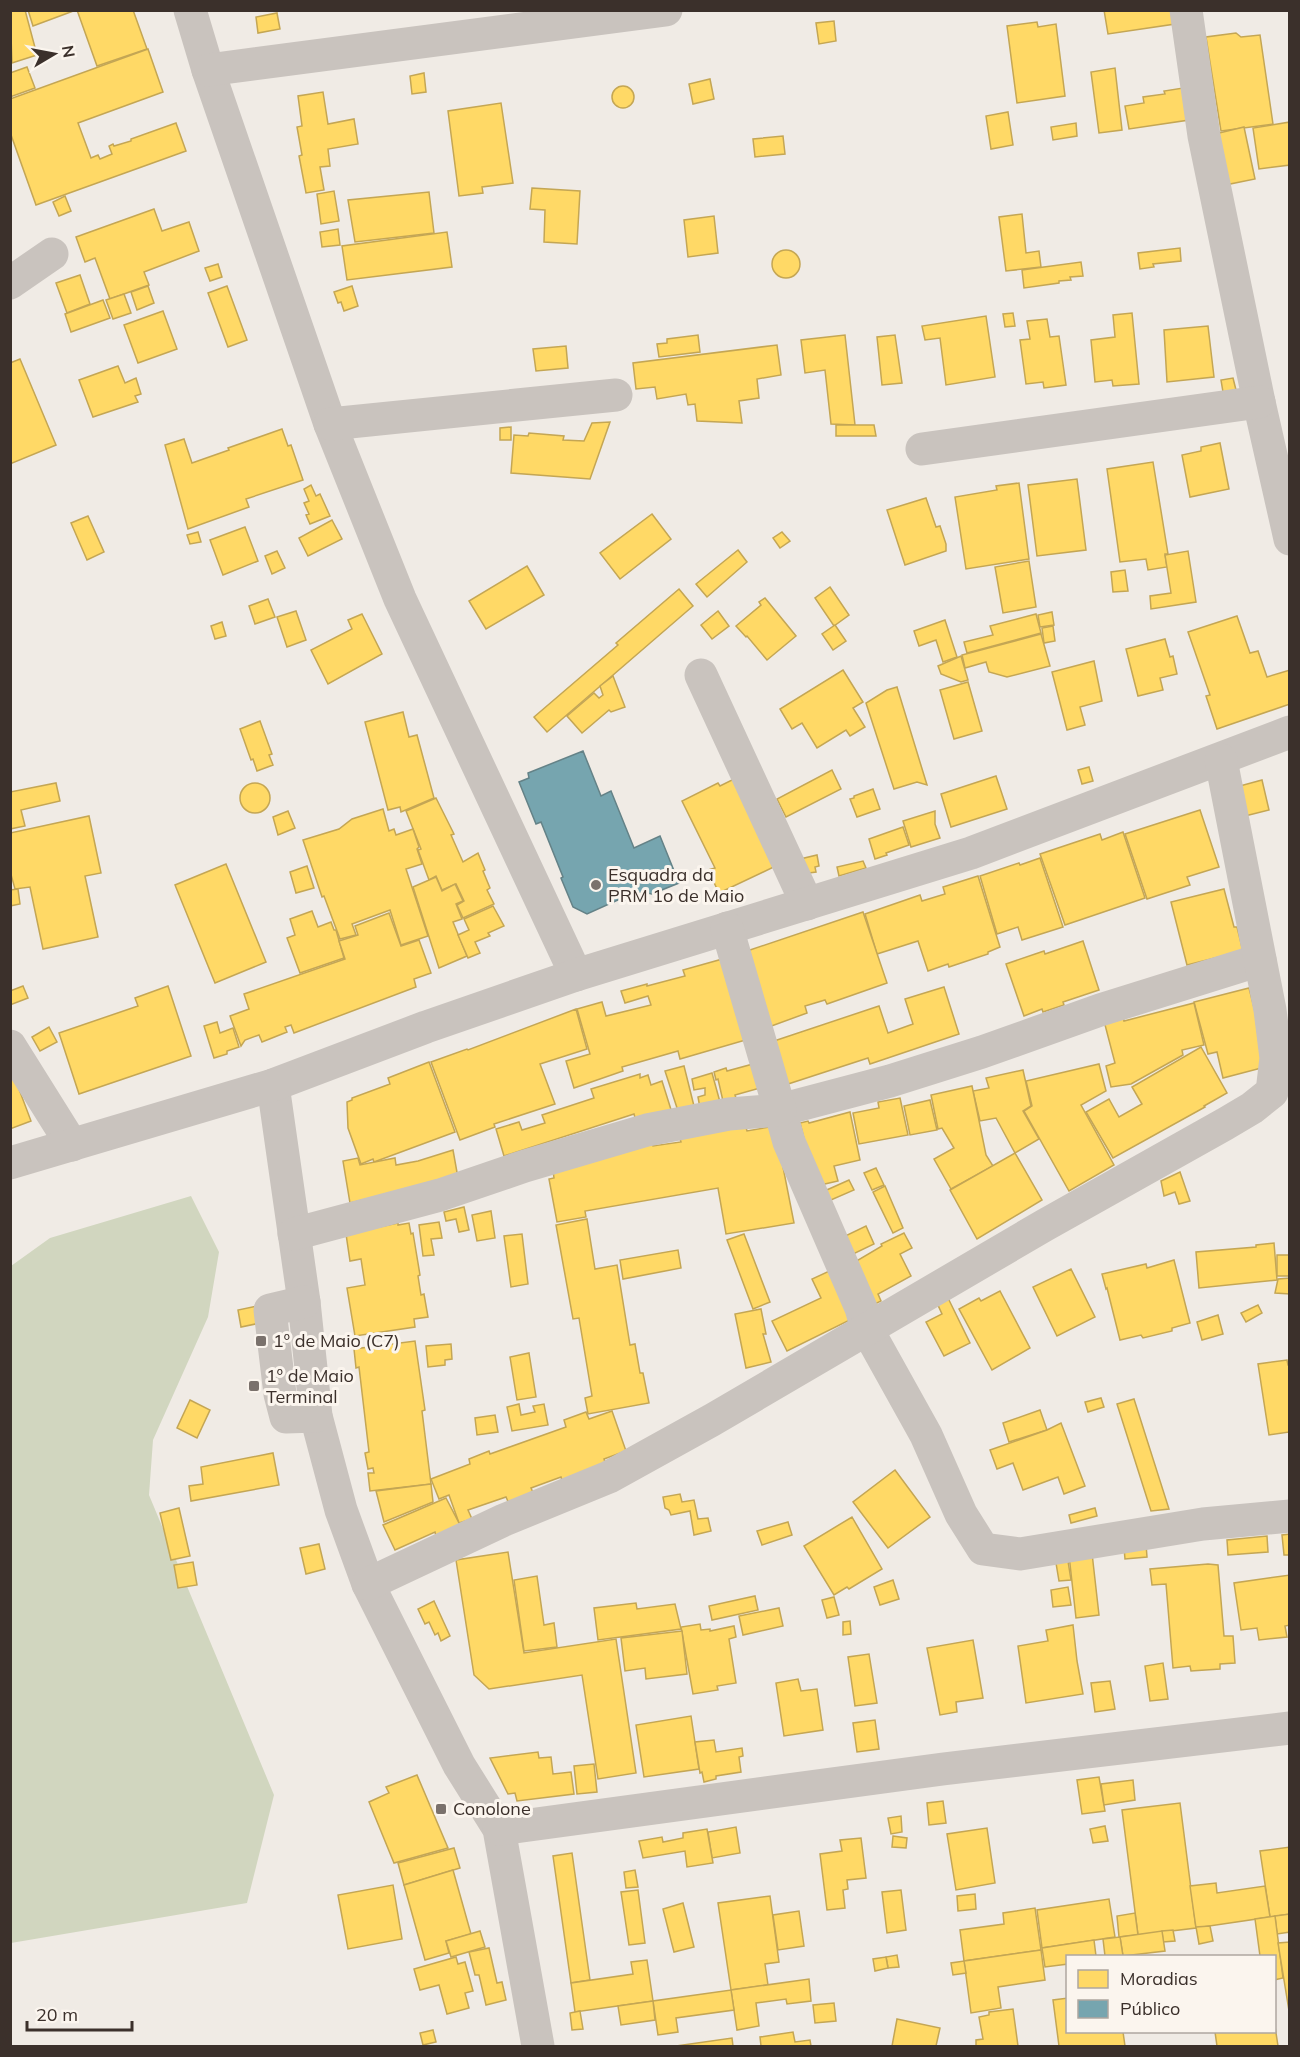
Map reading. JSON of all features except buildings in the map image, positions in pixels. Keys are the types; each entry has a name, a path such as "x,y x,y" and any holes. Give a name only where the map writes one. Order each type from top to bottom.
{"street":[{"path":"190,10 208,70 330,423 400,599 576,975"},
{"path":"208,70 666,10"},
{"path":"1186,10 1204,136 1290,539"},
{"path":"10,283 52,254"},
{"path":"330,423 616,394"},
{"path":"922,449 1259,402"},
{"path":"701,675 807,904"},
{"path":"10,1162 273,1085 426,1027 576,975 971,853 1290,732"},
{"path":"368,1584 504,1520 609,1478 1045,1225 1281,1092 1260,960 1221,760"},
{"path":"727,928 789,1142 861,1308 867,1329 926,1435 961,1514 983,1549 1020,1554 1203,1524 1290,1516"},
{"path":"294,1234 440,1195 525,1166 646,1130 729,1114 780,1110 890,1081 982,1052 1100,1010 1260,960"},
{"path":"10,1046 72,1145"},
{"path":"273,1085 304,1302 316,1416 341,1510 368,1584 459,1765 499,1829 538,2046"},
{"path":"499,1829 920,1772 1290,1728"}],"green space":[{"path":"191,1196 219,1252 208,1317 153,1440 149,1495 274,1795 247,1903 11,1943 11,1266 50,1238"}],"place":[{"name":"Esquadra da PRM 1o de Maio","path":"596,885"},
{"name":"1º de Maio (C7)","path":"261,1341"},
{"name":"1º de Maio Terminal","path":"254,1386"},
{"name":"Conolone","path":"441,1809"}]}
